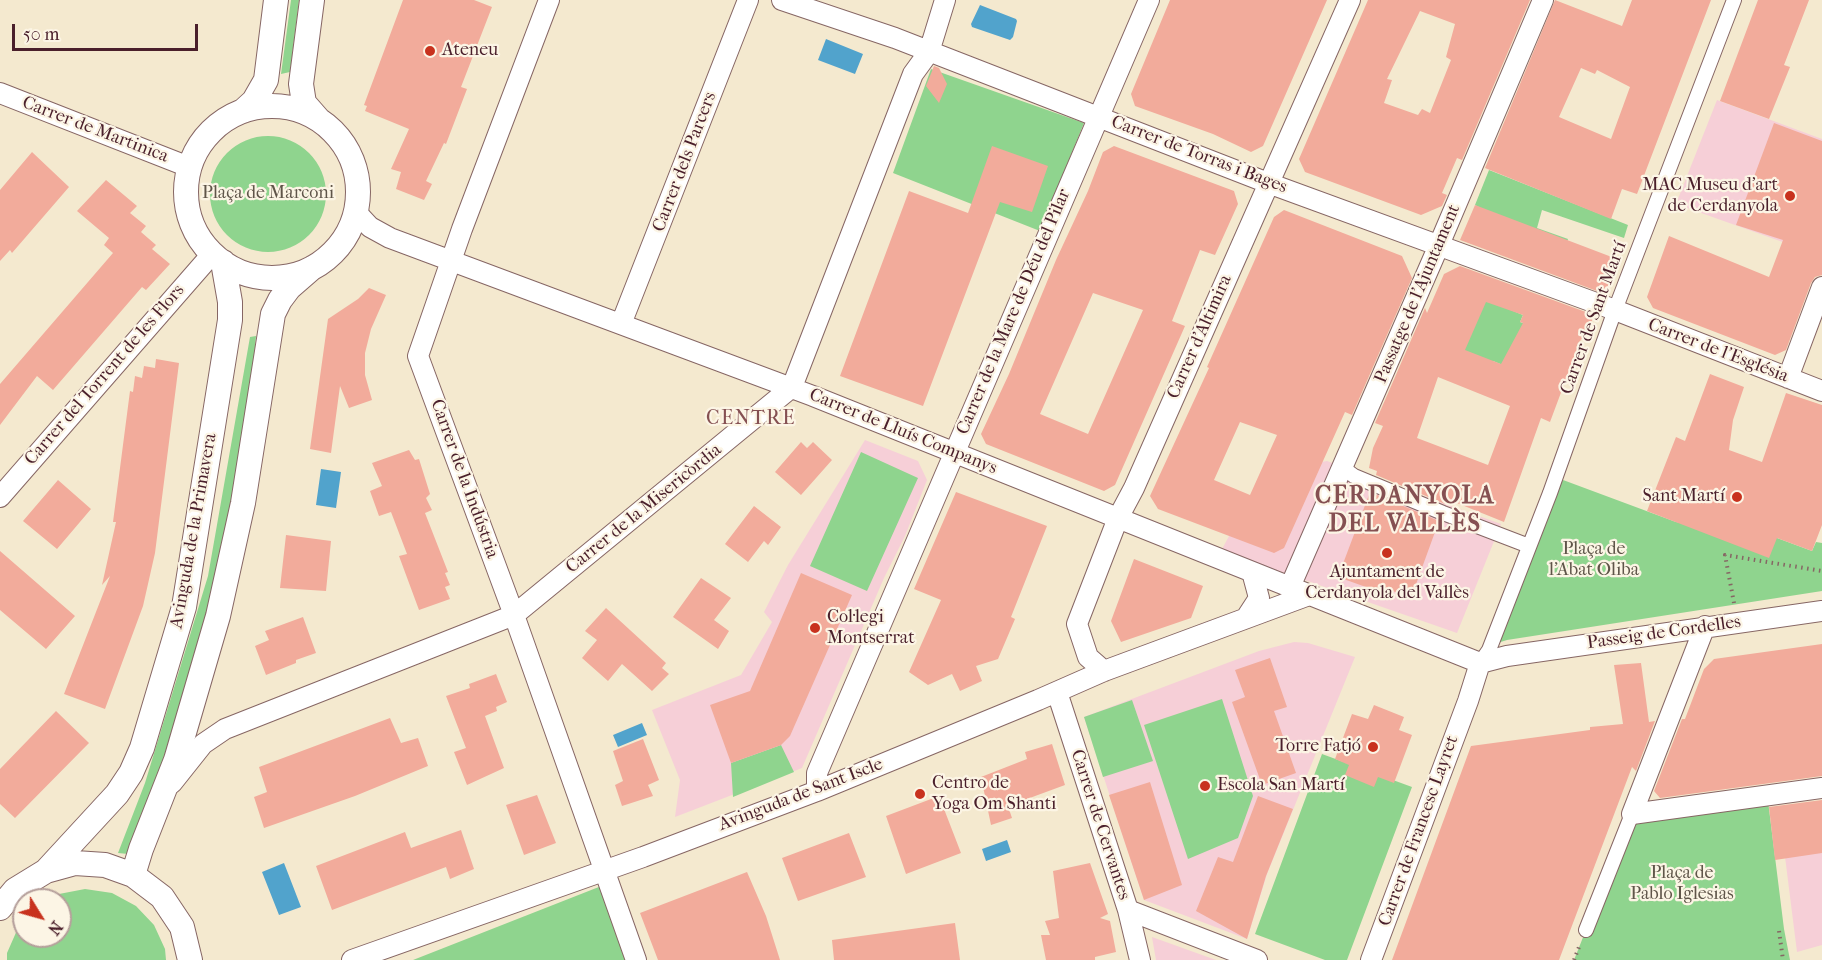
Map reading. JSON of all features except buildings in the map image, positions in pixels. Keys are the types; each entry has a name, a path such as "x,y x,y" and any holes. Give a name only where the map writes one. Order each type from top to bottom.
{"street":[{"path":"276,0 266,80 254,101 243,111 219,124 201,143 189,167 185,190 188,214 197,236 217,258 234,270 260,278 287,277 312,268 332,254 347,234 356,212 358,185 352,159 338,136 304,103 302,84 312,0"},
{"name":"Carrer de la Indústria","path":"549,0 451,261 418,356 514,615 636,960"},
{"name":"Carrer dels Parcers","path":"621,324 748,0"},
{"name":"Carrer de Torras i Bages","path":"782,0 895,38 1268,183 1615,310"},
{"name":"Carrer de la Misericòrdia","path":"161,797 203,744 225,729 514,615 792,387 913,74 929,52 945,0"},
{"name":"Carrer de la Mare de Déu del Pilar","path":"817,791 816,773 1149,0"},
{"name":"Carrer d'Altimira","path":"1104,671 1088,657 1077,624 1118,518 1134,488 1350,0"},
{"name":"Passatge de l'Ajuntament","path":"1290,587 1543,0"},
{"name":"Carrer de Sant Martí","path":"1492,656 1529,546 1615,310 1734,0"},
{"name":"Carrer de Martinica","path":"3,98 189,167"},
{"path":"243,111 268,106 294,108 318,118"},
{"name":"Carrer de Lluís Companys","path":"356,212 370,227 390,238 792,387 1453,651 1492,656"},
{"name":"Carrer del Torrent de les Flors","path":"0,497 217,258"},
{"name":"Avinguda de la Primavera","path":"46,871 117,794 131,774 142,748 184,607 230,320 230,302 217,258"},
{"name":"Avinguda de la Primavera","path":"134,875 141,849 176,760 218,616 243,502 273,314 289,288 312,268"},
{"path":"1788,378 1822,287"},
{"name":"Carrer de l'Església","path":"1615,310 1822,391"},
{"path":"1343,468 1354,476 1529,546"},
{"path":"1246,618 1260,598 1252,572"},
{"name":"Avinguda de Sant Iscle","path":"352,960 817,791 1104,671 1309,595"},
{"name":"Passeig de Cordelles","path":"1492,656 1822,610"},
{"path":"1586,930 1705,626"},
{"name":"Carrer de Francesc Layret","path":"1371,960 1468,701 1492,656"},
{"name":"Carrer de Cervantes","path":"1057,692 1128,910 1140,960"},
{"path":"1632,813 1822,788"},
{"path":"5,897 46,871 75,863 105,865 134,875 162,897 182,927 190,960"},
{"path":"1128,910 1257,960"}],"path":[{"path":"1734,607 1725,555 1822,571"},
{"path":"1779,931 1783,960"}],"shaded area":[{"path":"1717,100 1822,139 1822,256 1676,204"},
{"name":"Col·legi Montserrat","path":"865,440 918,461 927,480 905,536 884,578 802,768 675,817 680,780 652,710 741,675 772,622 764,612 788,565"},
{"path":"1327,461 1501,524 1457,633 1221,551 1263,473"},
{"name":"Escola San Martí","path":"1294,642 1308,643 1355,657 1267,874 1247,939 1144,900 1084,717 1259,651"},
{"path":"1822,803 1822,945 1797,952 1779,809"},
{"path":"1152,937 1216,960 1156,960"}],"green space":[{"path":"291,0 299,0 290,72 281,74"},
{"path":"931,69 1084,123 1040,231 893,173"},
{"name":"Plaça de Marconi","path":"268,136 290,141 309,153 321,172 326,194 321,216 309,235 290,247 268,252 246,247 227,235 215,216 210,194 215,172 227,153 246,141"},
{"path":"1489,170 1628,225 1624,238 1542,210 1537,228 1568,239 1563,253 1475,205"},
{"path":"1486,300 1523,315 1520,322 1530,326 1510,368 1493,361 1492,370 1418,330"},
{"path":"256,336 251,391 207,624 167,753 128,854 118,853 145,783 208,576 250,337"},
{"path":"861,452 918,478 867,591 810,566"},
{"name":"Plaça de l'Abat Oliba","path":"1555,477 1676,522 1777,538 1812,551 1816,542 1822,543 1822,591 1507,640 1491,645"},
{"path":"1222,699 1253,796 1238,838 1188,859 1144,725"},
{"path":"1132,700 1153,761 1103,777 1084,717"},
{"path":"781,745 794,772 733,797 731,763"},
{"path":"1322,754 1412,787 1347,960 1325,960 1255,934"},
{"name":"Plaça de Pablo Iglesias","path":"1768,801 1790,960 1574,960 1630,819"},
{"path":"609,883 636,960 413,960"},
{"path":"85,889 112,893 136,906 154,925 165,949 166,960 7,960 7,953 12,942 12,948 72,948 72,892"}],"water":[{"path":"980,5 1016,19 1013,37 1010,40 972,27 971,24"},
{"path":"826,39 863,54 855,74 818,60"},
{"path":"321,469 341,472 336,508 316,505"},
{"path":"642,723 647,735 618,747 613,735"},
{"path":"1007,840 1011,852 986,861 982,849"},
{"path":"284,863 301,907 279,915 262,872"}],"place":[{"name":"Ateneu","path":"430,51"},
{"name":"MAC Museu d'art de Cerdanyola","path":"1790,196"},
{"name":"Sant Martí","path":"1737,497"},
{"name":"Ajuntament de Cerdanyola del Vallès","path":"1387,553"},
{"name":"Col·legi Montserrat","path":"815,628"},
{"name":"Torre Fatjó","path":"1373,747"},
{"name":"Escola San Martí","path":"1205,786"},
{"name":"Centro de Yoga Om Shanti","path":"920,794"}],"district":[{"name":"CENTRE","path":"751,419"},
{"name":"CERDANYOLA DEL VALLÈS","path":"1405,511"}]}
